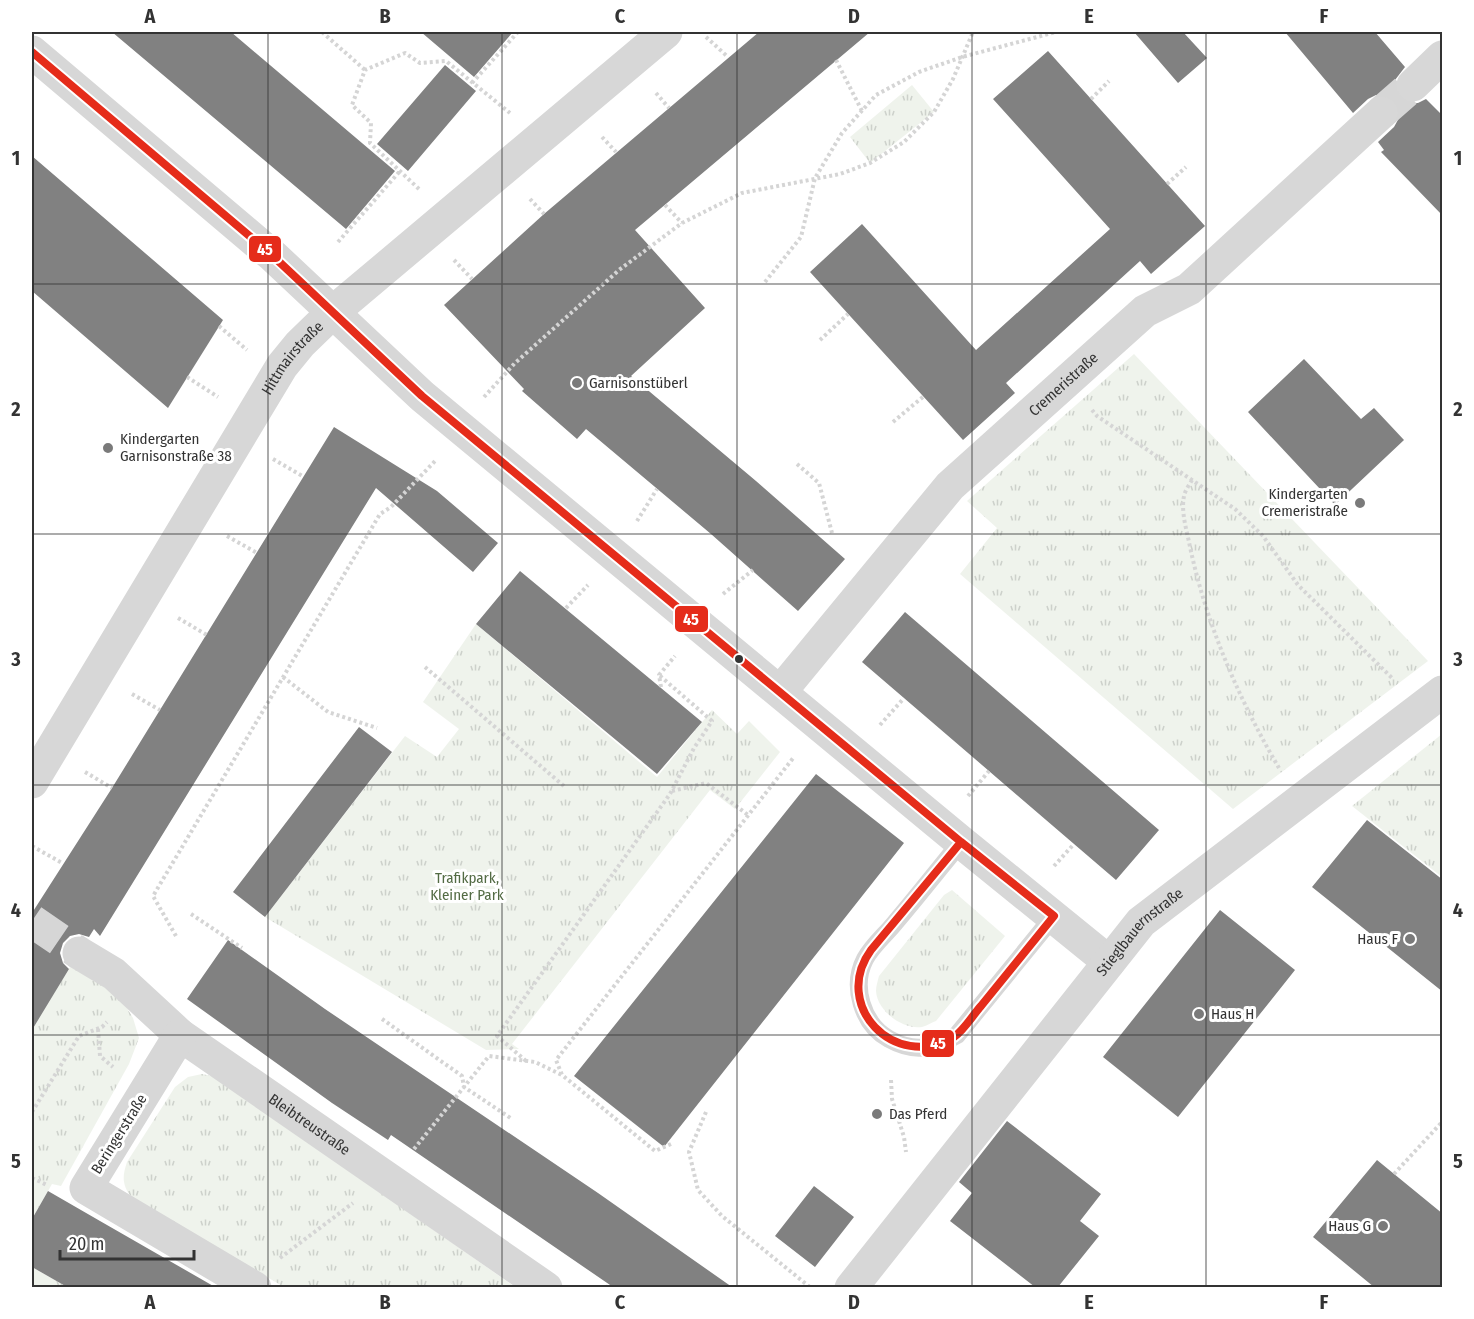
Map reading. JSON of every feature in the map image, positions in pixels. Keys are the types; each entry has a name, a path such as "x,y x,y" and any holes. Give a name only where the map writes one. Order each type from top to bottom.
{"street":[{"name":"Hittmairstraße","path":"32,782 282,366 300,344 333,312 650,36"},
{"path":"32,52 264,248 422,396 1109,962"},
{"path":"1413,85 1443,57"},
{"name":"Cremeristraße","path":"781,691 950,486 1145,311 1189,289 1381,113"},
{"name":"Stieglbauernstraße","path":"851,1287 1142,922 1443,692"},
{"name":"Bleibtreustraße","path":"79,953 114,974 180,1035 546,1287"},
{"name":"Beringerstraße","path":"180,1035 86,1188 264,1275"}],"lane":[{"path":"961,842 865,959 858,985 861,1005 870,1021 884,1036 901,1046 920,1048 939,1045 957,1035 1054,916"}],"path":[{"path":"322,32 365,70"},
{"path":"472,83 518,32"},
{"path":"480,402 515,363 619,270 682,223 742,193 840,174 870,163 904,142 934,112 953,79 973,32"},
{"path":"765,282 801,237 815,178 842,132 876,95 919,72 962,57 1056,32"},
{"path":"705,36 728,57"},
{"path":"421,191 370,143 371,123 352,105 365,70 405,53 420,63 446,61 512,115"},
{"path":"836,60 862,111"},
{"path":"1091,99 1109,81"},
{"path":"655,92 669,108"},
{"path":"602,136 616,152"},
{"path":"1167,184 1186,167"},
{"path":"338,242 400,171"},
{"path":"529,198 544,214"},
{"path":"665,205 682,223"},
{"path":"453,259 472,279"},
{"path":"820,340 848,314"},
{"path":"219,326 250,352"},
{"path":"187,377 221,399"},
{"path":"893,422 924,396"},
{"path":"1085,402 1097,416 1235,509 1263,536 1298,585 1394,680"},
{"path":"270,457 304,477"},
{"path":"176,936 153,896 380,514 392,507 437,458"},
{"path":"797,464 819,483 832,534"},
{"path":"1192,480 1184,495 1184,518 1197,578 1232,672 1268,750 1284,777"},
{"path":"634,526 657,489"},
{"path":"226,535 257,553"},
{"path":"719,597 753,570"},
{"path":"566,608 595,578"},
{"path":"177,617 207,635"},
{"path":"661,687 659,675 679,651"},
{"path":"425,667 565,788"},
{"path":"526,1061 497,1036 672,791 694,748 712,721 659,675"},
{"path":"284,677 328,712 377,728"},
{"path":"131,693 160,710"},
{"path":"880,725 904,698"},
{"path":"562,1075 556,1060 800,750"},
{"path":"84,771 112,788"},
{"path":"966,798 989,771"},
{"path":"672,791 706,783 748,816"},
{"path":"1050,871 1074,844"},
{"path":"32,846 62,863"},
{"path":"191,914 242,948"},
{"path":"382,1019 462,1076 464,1087 512,1119"},
{"path":"32,1112 79,1036 98,1029 109,1020"},
{"path":"98,1029 100,1056 117,1071"},
{"path":"264,1275 405,1160 489,1056 535,1062 562,1075 655,1151 671,1144"},
{"path":"891,1080 892,1099 907,1154"},
{"path":"706,1112 689,1152 698,1191 722,1216 811,1287"},
{"path":"1394,1174 1443,1122"}],"green space":[{"path":"912,85 934,112 870,163 850,137"},
{"path":"1134,354 1428,661 1233,809 960,574 997,528 967,501"},
{"name":"Trafikpark, Kleiner Park","path":"476,624 657,777 712,710 737,734 749,721 780,752 735,809 710,790 512,1044 519,1049 486,1050 265,917 405,736 437,757 459,729 423,702"},
{"path":"1442,734 1442,877 1352,806"},
{"path":"952,890 1005,936 936,1021 922,1027 907,1025 892,1018 877,998 879,976 944,895"},
{"path":"74,961 115,988 133,1018 139,1038 129,1064 61,1186 52,1184 32,1219 32,1028"},
{"path":"202,1074 216,1077 515,1287 284,1287 132,1198 124,1181 127,1162 175,1087 188,1077"},
{"path":"32,1267 67,1287 32,1287"}],"building":[{"path":"112,32 231,32 395,171 346,229"},
{"path":"421,32 513,32 474,77"},
{"path":"759,32 870,32 635,230 705,308 631,376 845,559 798,611 586,429 577,439 522,391 524,389 444,305 544,214"},
{"path":"1134,32 1183,32 1207,58 1178,83"},
{"path":"1285,32 1375,32 1405,67 1395,80 1395,90 1399,98 1408,103 1418,103 1426,99 1443,116 1443,216 1381,152 1384,150 1378,142 1394,127 1399,118 1399,108 1395,101 1386,95 1376,95 1353,113"},
{"path":"1048,51 1205,226 1151,274 1140,261 1006,383 1015,393 963,440 810,272 862,224 976,350 1110,229 993,99"},
{"path":"445,65 476,91 408,171 377,144"},
{"path":"32,156 223,320 168,408 32,291"},
{"path":"1304,359 1361,419 1374,408 1404,440 1335,505 1248,412"},
{"path":"334,427 437,491 498,543 473,572 376,488 100,936 94,929 89,937 79,934 70,936 63,943 60,953 63,963 69,969 32,1030 32,913 112,788"},
{"path":"520,571 702,722 657,774 476,624"},
{"path":"905,612 1159,830 1116,880 862,662"},
{"path":"359,727 392,752 265,917 233,892"},
{"path":"816,774 904,843 664,1147 574,1076"},
{"name":"Haus F","path":"1367,820 1443,880 1443,992 1312,887"},
{"name":"Haus H","path":"1220,910 1295,970 1178,1117 1103,1057"},
{"path":"228,940 325,1009 598,1193 732,1287 613,1287 391,1135 388,1140 332,1103 187,999"},
{"path":"1007,1121 1101,1194 1080,1221 1099,1236 1058,1287 1035,1287 950,1221 972,1193 959,1182"},
{"name":"Haus G","path":"1377,1160 1443,1214 1443,1287 1374,1287 1313,1237"},
{"path":"814,1186 854,1217 815,1267 775,1236"},
{"path":"48,1191 215,1287 67,1287 32,1267 32,1219"}],"tunnel":[{"path":"1381,113 1413,85"},
{"path":"32,921 79,953"}],"transit line":[{"name":"45","path":"32,52 273,256 422,396 961,842"},
{"name":"45","path":"961,842 1054,916 958,1034 932,1046 910,1046 891,1039 875,1027 864,1011 859,992 861,971 871,950 961,842"}],"place":[{"name":"Garnisonstüberl","path":"577,383"},
{"name":"Kindergarten Garnisonstraße 38","path":"108,448"},
{"name":"Kindergarten Cremeristraße","path":"1360,503"},
{"name":"Haus F","path":"1410,939"},
{"name":"Haus H","path":"1199,1014"},
{"name":"Das Pferd","path":"877,1114"},
{"name":"Haus G","path":"1383,1226"}]}
